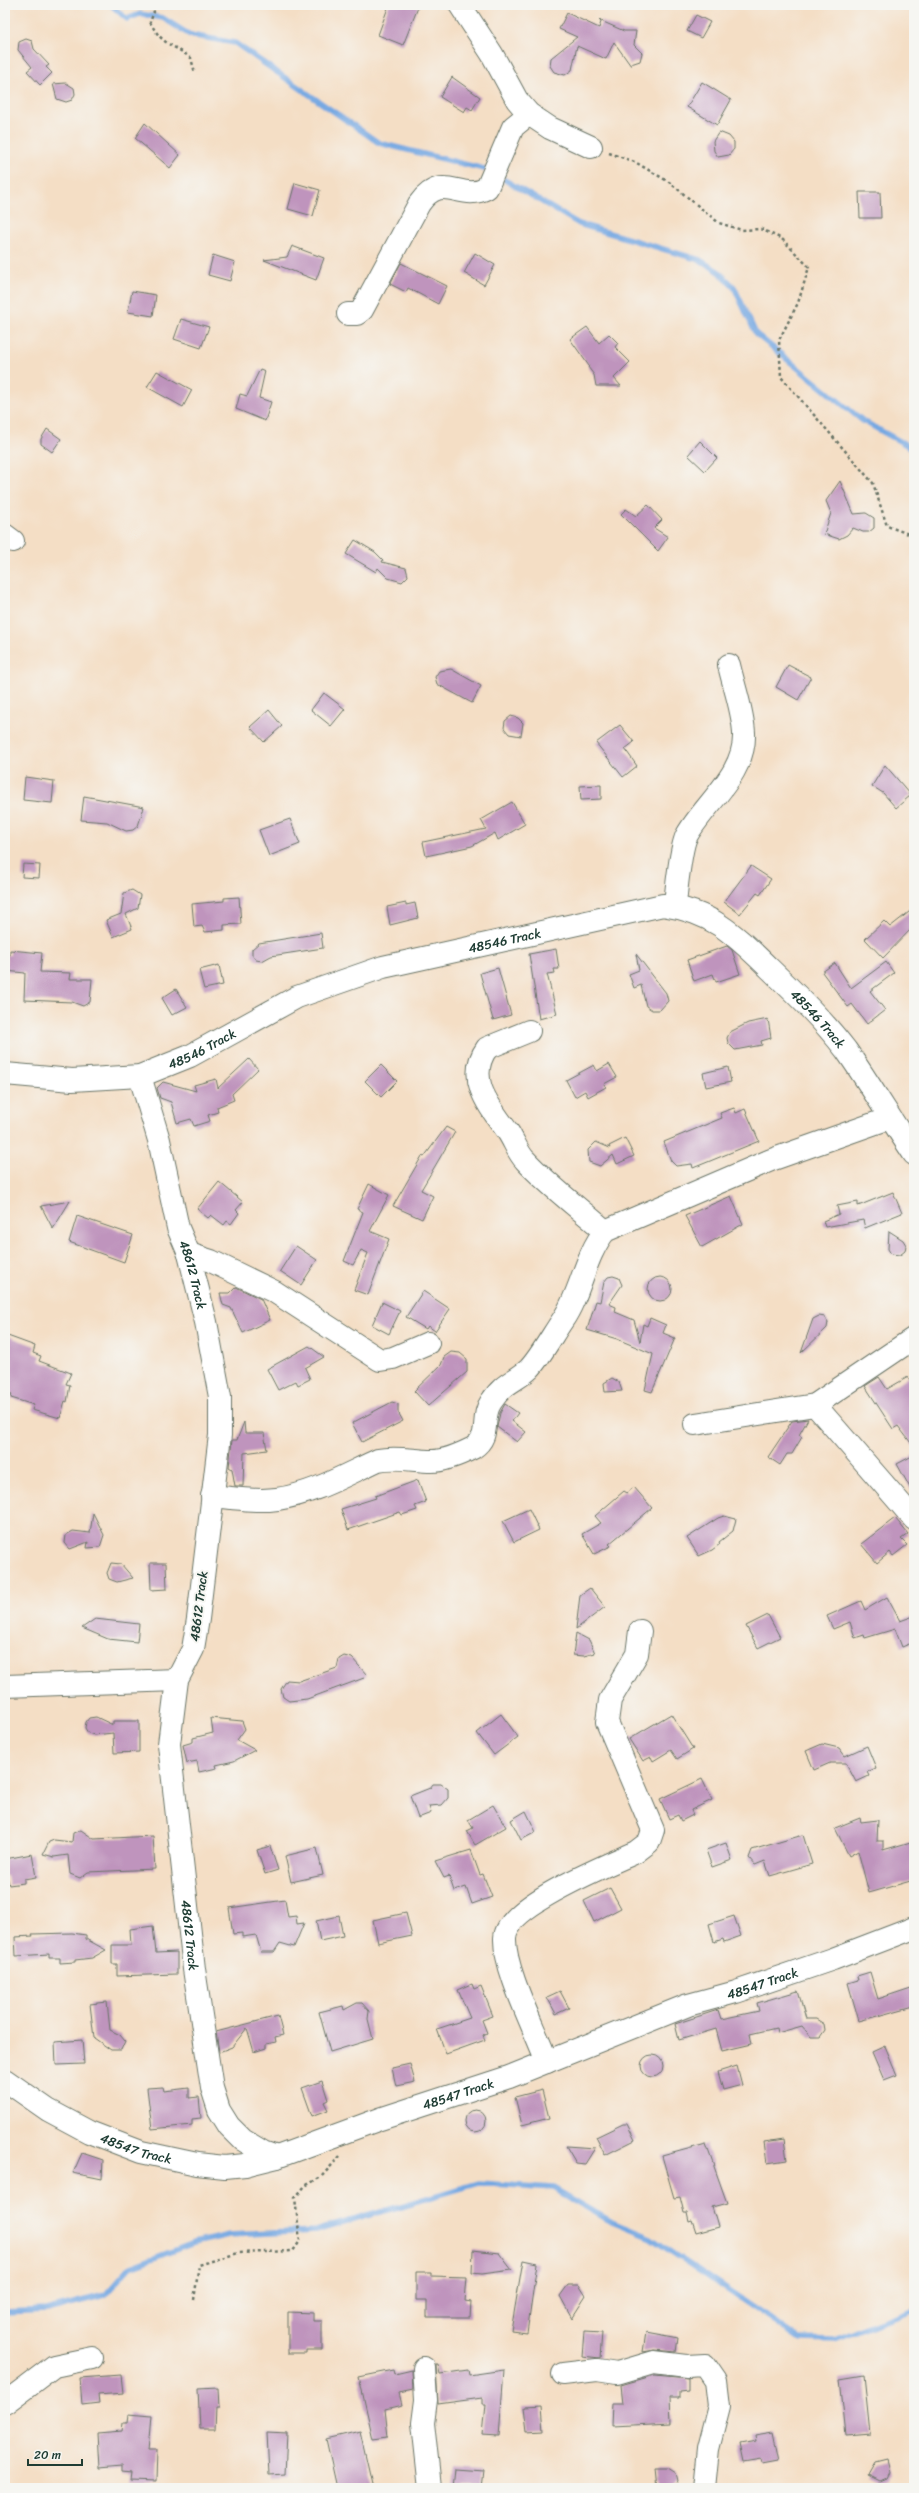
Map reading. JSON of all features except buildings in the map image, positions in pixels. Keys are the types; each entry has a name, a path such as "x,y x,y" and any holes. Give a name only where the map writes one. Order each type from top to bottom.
{"street":[{"path":"460,5 492,54 517,100 529,114 550,128 591,147"},
{"path":"348,314 357,314 362,310 419,204 427,192 442,188 479,193 487,188 514,127 518,121 529,114"},
{"path":"674,906 677,880 686,836 737,764 741,748 744,734 729,665"},
{"name":"48546 Track","path":"5,1074 72,1080 140,1076 190,1056 297,997 383,967 626,911 663,905 685,908 708,917 732,933 792,990 846,1050 900,1124 914,1154"},
{"path":"529,1031 487,1048 479,1067 482,1088 491,1110 508,1132 523,1159 605,1231"},
{"name":"48612 Track","path":"140,1076 159,1140 178,1228 188,1254 217,1371 222,1411 193,1649 177,1680 169,1744 194,1969 212,2088 219,2110 229,2126 243,2140 263,2152 277,2157"},
{"path":"212,1496 276,1499 310,1491 389,1458 433,1461 446,1459 472,1448 479,1443 485,1433 486,1412 490,1404 506,1384 528,1370 563,1319 593,1250 605,1231 771,1160 900,1124"},
{"path":"188,1254 211,1261 274,1292 380,1360 392,1358 428,1343"},
{"path":"695,1424 815,1405 914,1338"},
{"path":"815,1405 914,1519"},
{"path":"547,2062 508,1963 505,1937 513,1920 534,1902 636,1852 644,1847 652,1836 651,1822 617,1751 607,1722 610,1700 637,1654 640,1631"},
{"path":"5,1686 177,1680"},
{"name":"48547 Track","path":"5,2080 48,2110 89,2132 141,2152 197,2164 225,2167 245,2165 277,2157 358,2127 509,2076 688,2005 825,1962 914,1928"},
{"path":"5,2403 54,2366 92,2358"},
{"path":"564,2374 597,2370 617,2373 654,2362 687,2366 705,2365 716,2381 718,2406 708,2449 704,2488"},
{"path":"424,2368 426,2400 423,2423 430,2488"}],"path":[{"path":"151,5 154,12 150,22 158,36 172,48 191,58 195,74"},
{"path":"591,147 635,162 669,182 719,224 742,230 761,229 782,239 810,267 798,303 779,340 781,377 873,483 887,526 914,536"},
{"path":"194,2300 199,2265 238,2253 293,2251 300,2241 295,2198 305,2186 321,2177 343,2153"}],"waterway":[{"path":"111,5 127,19 140,14 163,18 190,35 235,43 379,143 484,169"},
{"path":"505,180 579,224 700,260 718,271 734,287 756,334 863,421 914,449"},
{"path":"5,2312 46,2310 105,2295 130,2267 194,2243 229,2235 316,2231 479,2183 553,2188 612,2222 651,2238 800,2339 834,2340 914,2310"}]}
